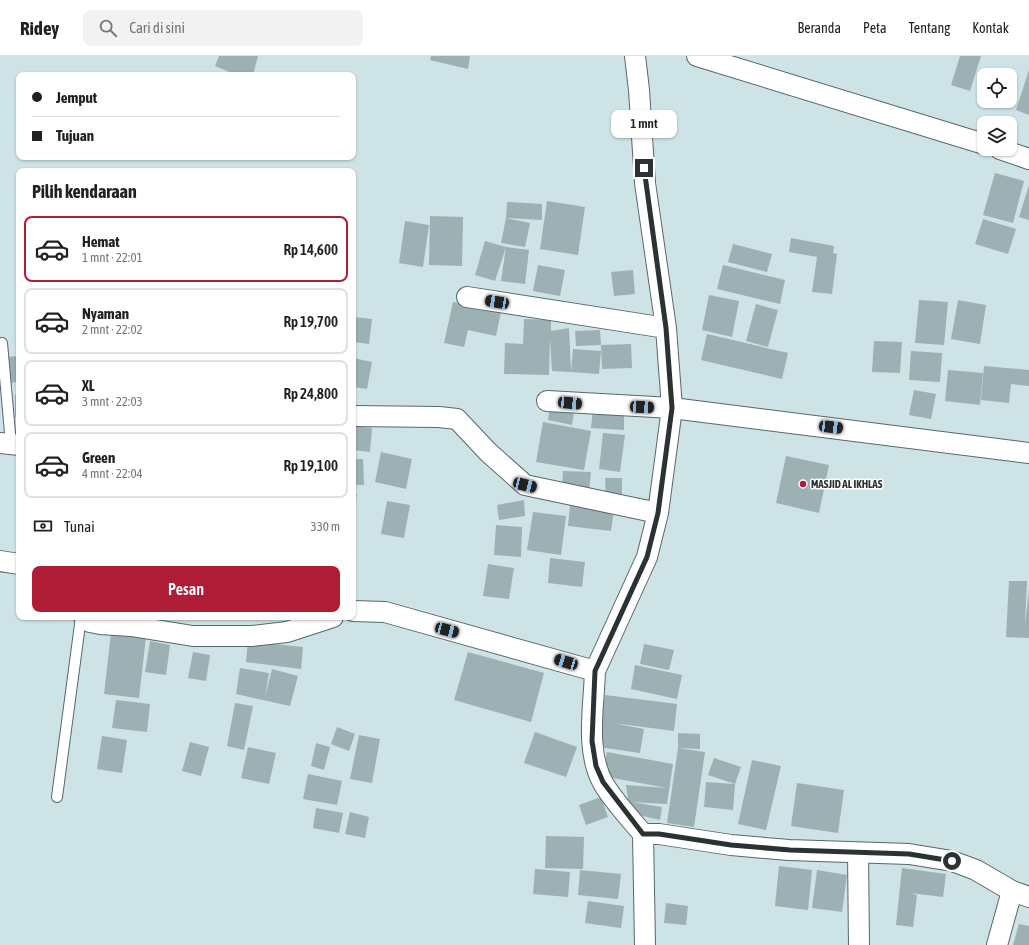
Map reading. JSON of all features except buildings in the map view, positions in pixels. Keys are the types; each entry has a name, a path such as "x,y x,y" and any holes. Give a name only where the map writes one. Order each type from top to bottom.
{"street":[{"path":"635,56 640,90 645,183 666,328 672,408 658,513 647,557 595,671 592,741 596,766 611,795 643,834 645,945"},
{"path":"696,56 977,142"},
{"path":"1017,154 1029,158"},
{"path":"467,297 666,328"},
{"path":"547,401 672,408 1029,453"},
{"path":"356,416 439,417 457,419 488,452 525,485 658,513"},
{"path":"0,561 16,564"},
{"path":"356,611 385,612 595,671"},
{"path":"88,620 100,624 131,626 193,636 252,636 287,632 324,620"},
{"path":"643,834 659,834 738,845 858,853 909,854 952,861 976,870 1020,894 997,945"},
{"path":"858,853 859,945"}],"lane":[{"path":"2,343 10,444"},
{"path":"57,797 81,620"}],"place":[{"name":"MASJID AL IKHLAS","path":"803,484"}],"route":[{"path":"644,168 666,328 672,408 658,513 647,557 595,671 592,741 596,766 603,782 611,795 643,834 659,834 731,845 790,850 858,853 882,852 909,854 952,861"}]}
